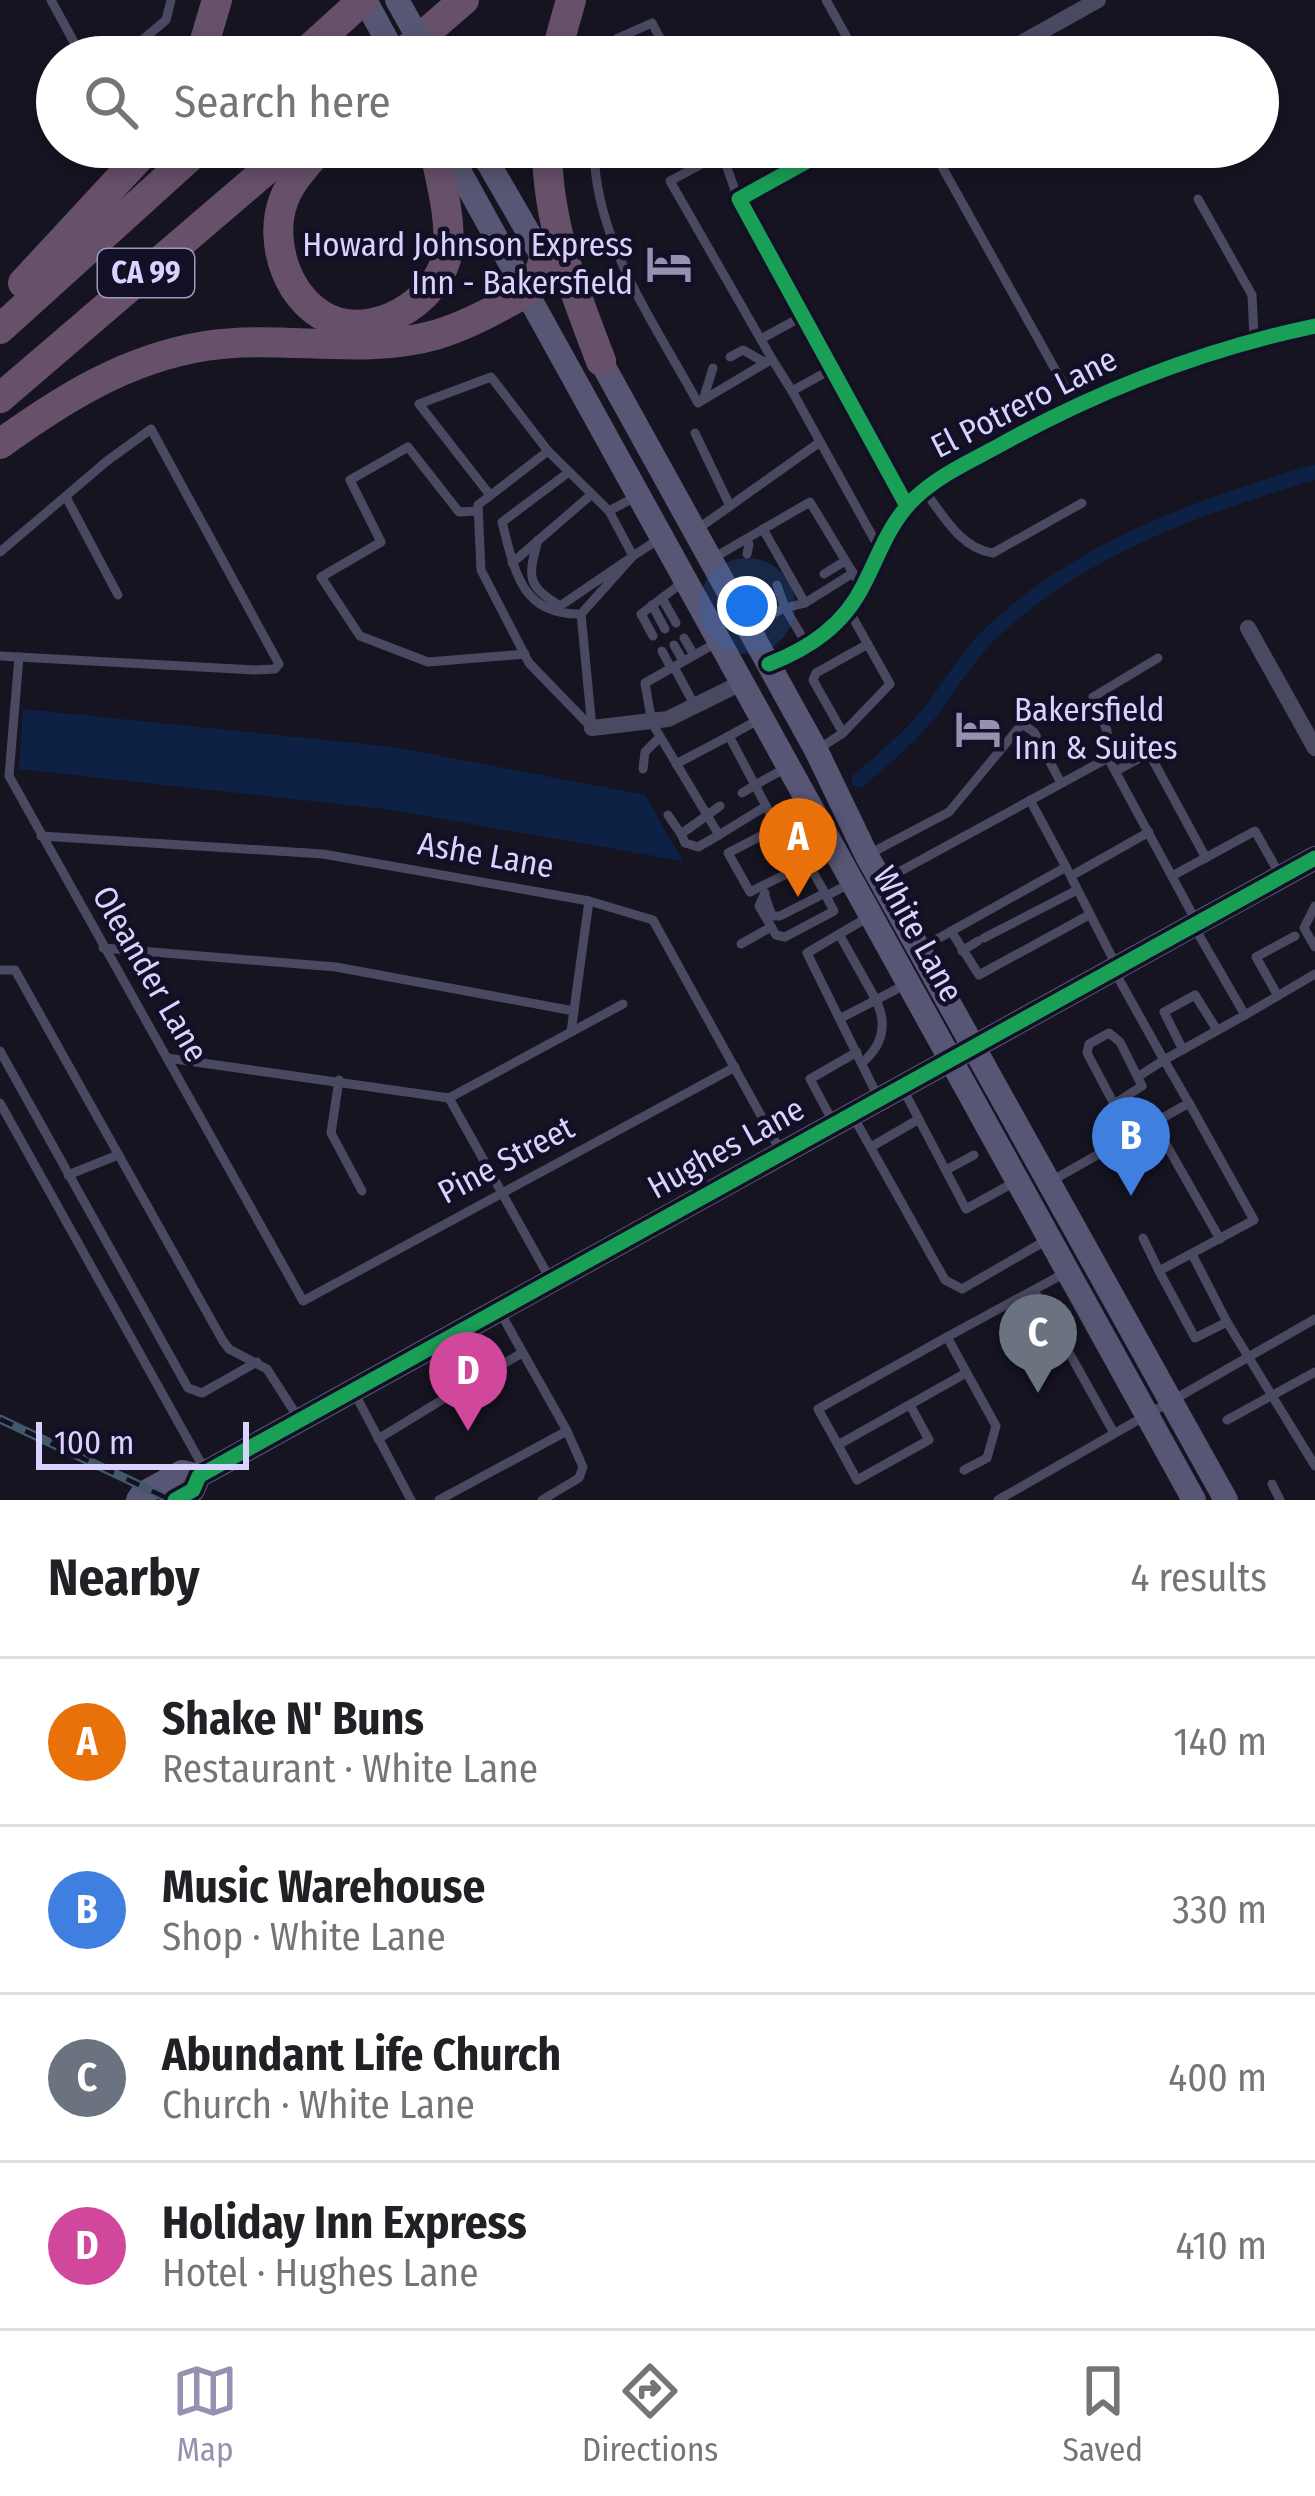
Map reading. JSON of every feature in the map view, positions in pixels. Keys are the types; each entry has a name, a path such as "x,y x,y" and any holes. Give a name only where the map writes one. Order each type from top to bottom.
{"highway":[{"path":"206,36 217,0"},
{"path":"435,36 464,0"},
{"path":"561,36 571,0"},
{"path":"323,36 360,3"},
{"path":"0,306 133,168"},
{"name":"CA 99","path":"0,329 177,168"},
{"name":"CA 99","path":"0,398 268,168"},
{"path":"304,168 283,201 280,254 307,302 337,322 353,324 394,316 421,298 440,275 448,249 437,168"},
{"path":"549,168 555,227 566,270 601,361"},
{"path":"0,444 61,400 136,363 230,343 375,343 417,338 483,316 527,292 536,283 544,259"}],"main road":[{"path":"397,0 424,36"},
{"path":"360,3 384,36"},
{"name":"White Lane","path":"458,168 908,983 962,1053 1048,1183 1159,1409 1194,1500"},
{"name":"White Lane","path":"491,168 816,750 918,949 1018,1181 1068,1271 1226,1500"},
{"path":"665,539 690,555 748,656 769,664"},
{"path":"743,682 763,688 794,740 816,750"},
{"name":"Hughes Lane","path":"176,1500 193,1490 202,1474 299,1419 1315,858"},
{"name":"Hughes Lane","path":"138,1500 182,1472 202,1474"}],"street":[{"path":"1034,36 1099,0"},
{"path":"795,168 739,199 908,506"},
{"name":"El Potrero Lane","path":"769,664 808,646 848,609 858,581 879,548 924,490 1075,405 1156,370 1254,339 1315,326"},
{"path":"1248,628 1315,748"},
{"path":"592,728 656,730 743,682"}],"lane":[{"path":"51,0 71,36"},
{"path":"147,36 166,20 171,0"},
{"path":"826,0 846,36"},
{"path":"623,36 652,23 659,36"},
{"path":"594,168 621,264 698,403 769,361"},
{"path":"692,168 670,182 879,548"},
{"path":"728,168 739,199"},
{"path":"943,168 1075,405"},
{"path":"1198,199 1248,285 1255,312 1254,339"},
{"path":"761,339 803,316"},
{"path":"730,358 743,350 769,361"},
{"path":"704,400 713,368"},
{"path":"792,392 832,369"},
{"path":"490,495 419,404 491,376 548,452 609,511 633,556"},
{"path":"0,552 151,429 278,660 275,669 255,670 0,656"},
{"path":"694,434 730,506"},
{"path":"695,532 820,442"},
{"path":"478,512 459,512 408,447 350,480 381,542 321,577 360,635 428,662 525,654"},
{"path":"548,452 478,505 481,571 525,654 592,728"},
{"path":"569,472 502,522 512,563 534,603 559,614 581,614"},
{"path":"924,490 964,540 993,554 1082,503"},
{"path":"512,563 592,494"},
{"path":"609,511 640,494"},
{"path":"66,497 118,595"},
{"path":"710,559 750,546 763,529 809,502 858,581 805,603 782,604 748,625"},
{"path":"763,529 805,603"},
{"path":"538,540 529,572 538,592 560,606 606,571 665,539"},
{"path":"592,728 581,614 633,556"},
{"path":"824,574 845,561"},
{"path":"653,636 641,614 688,579"},
{"path":"772,587 808,646"},
{"path":"652,605 671,626 662,598"},
{"path":"816,750 843,733 890,684 848,609"},
{"path":"719,835 656,730 645,682 721,640"},
{"path":"679,642 680,663 696,708"},
{"path":"843,733 813,680 816,673 868,644"},
{"path":"662,651 680,663"},
{"name":"Oleander Lane","path":"19,657 9,776 304,1301"},
{"path":"1158,658 1094,697 1106,731 1108,758 1245,1015"},
{"path":"676,764 762,718"},
{"path":"867,856 955,808 1022,724 1034,732 1061,783"},
{"path":"643,769 656,730"},
{"path":"729,736 778,827 834,911 785,937 776,935 759,906 778,878"},
{"path":"1116,771 1148,753 1206,857"},
{"path":"724,762 738,754"},
{"path":"881,882 1108,758"},
{"path":"742,793 788,767"},
{"path":"688,783 702,775"},
{"path":"1030,800 1115,969 1254,1220 1159,1271"},
{"path":"681,834 720,806"},
{"path":"668,815 685,843 698,847 766,806"},
{"path":"811,810 728,853 750,892 834,850"},
{"path":"1172,876 1255,831 1281,877"},
{"path":"918,949 1149,832"},
{"name":"Ashe Lane","path":"41,836 323,854 589,901 653,920 782,1152"},
{"path":"765,893 772,916 780,916 851,883"},
{"path":"962,951 1077,890"},
{"path":"571,1032 589,901"},
{"path":"1315,906 1304,928 1315,947"},
{"path":"951,932 979,975 1089,915"},
{"path":"870,916 807,953 859,1058 919,1119 966,1209 1018,1181"},
{"path":"741,944 770,927"},
{"path":"839,934 884,1017 878,1050 810,1079 871,1147 945,1280 962,1289 1050,1238"},
{"path":"1278,996 1256,957 1295,936"},
{"path":"103,948 336,968 574,1011"},
{"path":"0,970 15,970 223,1341 267,1369 299,1419"},
{"path":"1138,1076 1315,974"},
{"path":"843,1023 908,983"},
{"path":"1183,1050 1164,1012 1195,994 1217,1030"},
{"path":"167,1058 449,1098 623,1004"},
{"path":"843,1023 860,1027"},
{"path":"1114,1104 1141,1089 1138,1076 1109,1033 1089,1044 1087,1052 1114,1104 1131,1136"},
{"path":"0,1051 188,1388 202,1393 257,1362"},
{"name":"Pine Street","path":"304,1301 736,1067"},
{"path":"338,1080 331,1133 362,1191"},
{"path":"449,1098 550,1279"},
{"path":"0,1103 202,1474"},
{"path":"1048,1183 1190,1103"},
{"path":"871,1147 919,1119"},
{"path":"1154,1123 1220,1239"},
{"path":"946,1170 974,1155"},
{"path":"68,1175 118,1156"},
{"path":"1143,1238 1195,1339 1227,1322"},
{"path":"1192,1254 1227,1322 1315,1466"},
{"path":"910,1405 929,1440 857,1480 818,1409 1068,1271"},
{"path":"1034,1290 1114,1433"},
{"path":"498,1308 583,1467 579,1478 542,1500"},
{"path":"998,1500 1315,1319"},
{"path":"947,1337 996,1426 987,1458 964,1470"},
{"path":"457,1391 522,1353"},
{"path":"1227,1420 1315,1372"},
{"path":"838,1445 967,1373"},
{"path":"352,1390 411,1500"},
{"path":"378,1439 445,1398"},
{"path":"439,1500 567,1431"},
{"path":"1272,1484 1280,1500"}],"water":[{"path":"23,709 394,747 645,795 683,861 385,809 19,769"}],"waterway":[{"path":"859,780 924,720 988,636 1060,579 1141,534 1315,472"}],"railway":[{"path":"0,1419 171,1500"}],"cycle path":[{"path":"795,168 739,199 907,506"},
{"path":"769,664 798,651 836,623 856,599 898,518 945,475 1114,389 1192,359 1315,326"},
{"path":"175,1500 193,1490 199,1476 1315,858"}],"place":[{"name":"Howard Johnson Express Inn - Bakersfield","path":"669,264"},
{"name":"Bakersfield Inn & Suites","path":"978,729"},
{"name":"Shake N' Buns","path":"798,897"},
{"name":"Music Warehouse","path":"1131,1196"},
{"name":"Abundant Life Church","path":"1038,1393"},
{"name":"Holiday Inn Express","path":"468,1431"}]}
